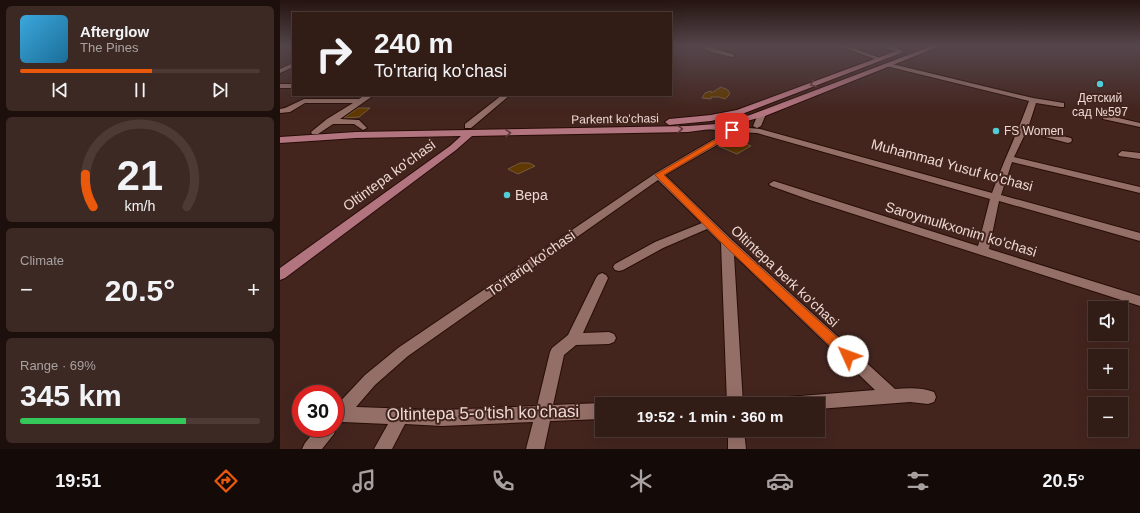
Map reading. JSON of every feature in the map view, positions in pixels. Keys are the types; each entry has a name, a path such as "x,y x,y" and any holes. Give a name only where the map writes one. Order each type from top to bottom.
{"main road":[{"name":"Parkent ko'chasi","path":"280,140 356,135 666,122 698,119 730,114 752,108 859,67"},
{"name":"Parkent ko'chasi","path":"280,134 363,128 469,130 708,128 740,122 883,67"},
{"name":"Oltintepa ko'chasi","path":"280,269 453,148 469,130"},
{"name":"Oltintepa ko'chasi","path":"280,275 372,204"}],"street":[{"path":"896,67 1033,100 1061,105"},
{"path":"280,86 292,86"},
{"path":"315,132 368,96"},
{"name":"Oltintepa ko'chasi","path":"469,130 505,96"},
{"name":"Oltintepa ko'chasi","path":"469,130 511,96"},
{"path":"983,251 996,194 1009,158 1023,129 1033,100"},
{"path":"280,111 287,110 304,101 360,101"},
{"name":"Muhammad Yusuf ko'chasi","path":"730,114 740,122 757,128 1140,232"},
{"path":"757,128 762,114"},
{"path":"1106,117 1140,125"},
{"path":"330,121 356,122 363,128"},
{"name":"To'rtariq ko'chasi","path":"344,408 370,380 403,352 659,175 726,136 740,122"},
{"name":"Muhammad Yusuf ko'chasi","path":"708,128 732,130 757,128"},
{"path":"1023,129 1068,140"},
{"path":"1122,154 1140,156"},
{"path":"1009,158 1140,190"},
{"name":"Oltintepa berk ko'chasi","path":"659,175 727,242 893,397"},
{"name":"Saroymulkxonim ko'chasi","path":"774,184 1140,301"},
{"name":"Muhammad Yusuf ko'chasi","path":"996,194 1140,237"},
{"path":"619,267 659,245 710,224"},
{"path":"727,242 735,397"},
{"path":"535,449 557,352 573,339 602,278"},
{"path":"573,339 609,338"},
{"path":"825,402 910,395 928,397"},
{"name":"Oltintepa 5-o'tish ko'chasi","path":"344,416 442,418 595,411"},
{"path":"383,449 401,416"},
{"path":"311,449 321,437"},
{"path":"736,437 737,449"}],"building":[{"path":"721,87 728,90 730,94 725,99 719,97 711,97 711,99 702,98 705,93 711,91 711,93"},
{"path":"358,108 370,108 359,117 344,118"},
{"path":"723,143 743,143 751,146 737,154 718,146"},
{"path":"520,163 529,163 535,166 518,174 508,169"}],"place":[{"name":"Детский сад №597","path":"1100,84"},
{"name":"FS Women","path":"996,131"},
{"name":"Вера","path":"507,195"}],"route":[{"path":"732,130 726,136 659,175 727,242 848,356"}]}
